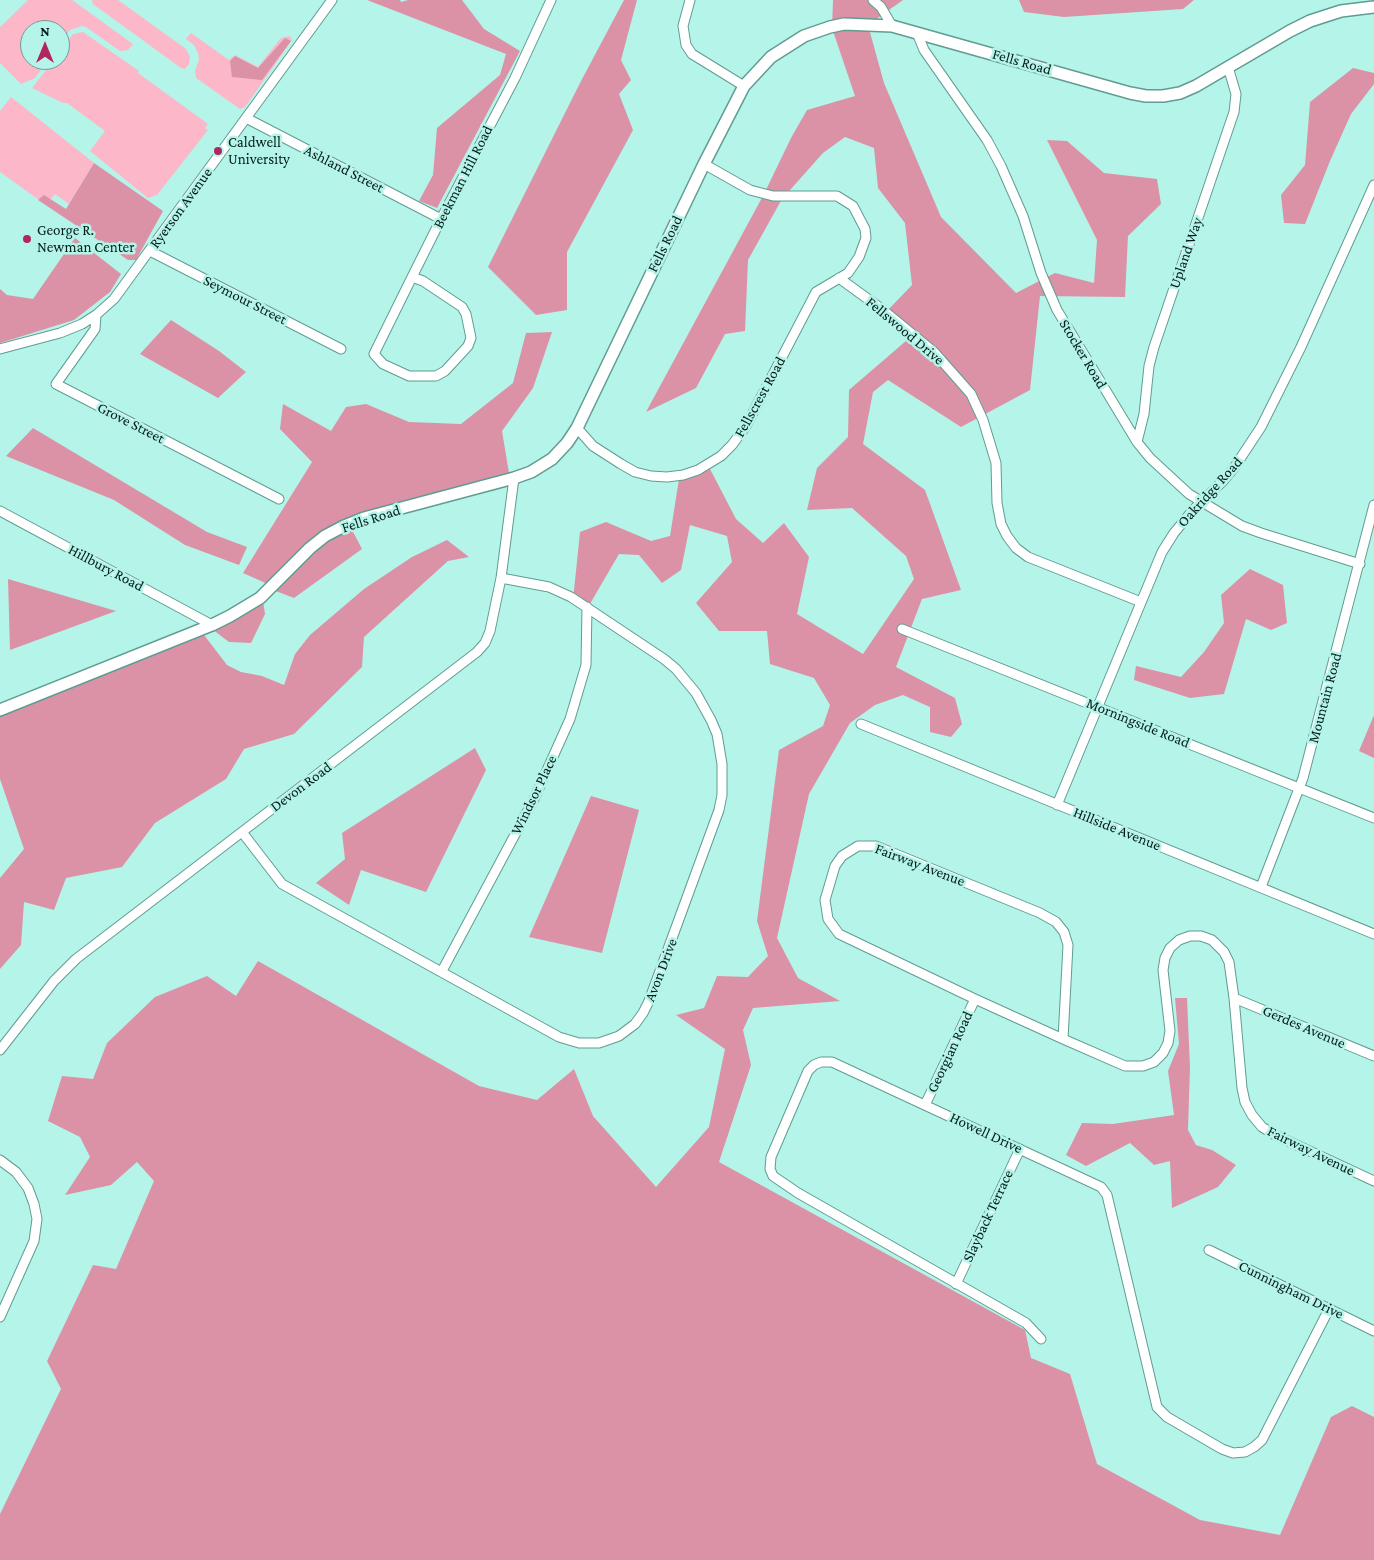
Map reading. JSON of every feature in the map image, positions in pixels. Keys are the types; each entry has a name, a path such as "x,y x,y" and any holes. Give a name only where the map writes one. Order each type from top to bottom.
{"street":[{"name":"Ryerson Avenue","path":"0,349 60,334 96,315 114,299 332,0"},
{"name":"Beekman Hill Road","path":"412,277 423,281 462,307 466,314 471,338 468,346 445,371 436,376 410,376 383,364 374,354 412,277 441,219 515,78 551,0"},
{"path":"690,0 683,26 686,45 692,54 744,86"},
{"path":"873,0 881,7 892,26"},
{"name":"Fells Road","path":"0,710 212,625 246,608 260,598 310,548 325,536 344,526 514,478 531,472 552,458 564,447 577,428 704,164 744,86 781,49 804,36 817,30 844,24 892,26 1130,93 1146,96 1164,96 1180,93 1196,86 1310,21 1341,11 1374,7"},
{"name":"Stocker Road","path":"917,33 924,50 987,140 1023,216 1041,273 1057,310 1137,442 1150,458 1189,494 1236,522 1261,533 1360,564"},
{"name":"Upland Way","path":"1137,442 1144,414 1149,366 1154,347 1234,112 1236,94 1228,67"},
{"name":"Ashland Street","path":"246,118 441,219"},
{"path":"704,164 750,190 773,196 837,196 853,206 865,229 866,238 859,257 848,273 839,278"},
{"name":"Oakridge Road","path":"1057,805 1140,602 1168,541 1193,510 1228,475 1261,427 1301,347 1372,195 1374,186"},
{"name":"Seymour Street","path":"150,252 341,350"},
{"name":"Fellscrest Road","path":"577,428 593,446 628,468 643,474 658,477 675,477 705,466 721,456 741,433 816,292 839,278"},
{"name":"Fellswood Drive","path":"839,278 883,310 934,352 971,394 983,420 996,464 997,503 1001,524 1006,536 1016,548 1028,557 1140,602"},
{"name":"Grove Street","path":"96,315 95,329 56,384 279,499"},
{"name":"Devon Road","path":"0,1050 54,981 76,959 477,652 485,643 490,631 501,578 514,478"},
{"name":"Mountain Road","path":"1261,887 1300,788 1374,505"},
{"name":"Hillbury Road","path":"0,511 212,625"},
{"name":"Avon Drive","path":"242,832 282,884 559,1037 579,1043 599,1043 619,1036 630,1028 639,1019 649,1001 719,810 723,780 720,749 711,720 696,692 687,680 664,659 571,596 549,587 501,578"},
{"name":"Windsor Place","path":"442,971 534,799 570,719 586,665 587,607"},
{"name":"Morningside Road","path":"902,629 1374,818"},
{"name":"Hillside Avenue","path":"860,724 1374,934"},
{"name":"Fairway Avenue","path":"1063,1039 1068,944 1064,932 1056,922 1040,913 876,846 858,846 842,856 835,866 825,900 826,913 834,930 850,940 975,999 1063,1039 1126,1066 1143,1066 1158,1058 1166,1048 1170,1037 1163,970 1165,958 1174,944 1190,936 1207,937 1224,952 1229,962 1242,1088 1245,1102 1252,1115 1274,1135 1374,1181"},
{"name":"Gerdes Avenue","path":"1234,998 1374,1056"},
{"name":"Georgian Road","path":"925,1105 975,999"},
{"name":"Howell Drive","path":"1042,1339 1026,1323 780,1182 774,1176 770,1169 772,1157 808,1072 818,1063 832,1062 1098,1186 1105,1192 1157,1407 1167,1417 1222,1449 1234,1453 1245,1452 1262,1440 1329,1309"},
{"name":"Slayback Terrace","path":"956,1284 1020,1149"},
{"path":"0,1160 16,1172 28,1188 37,1219 34,1241 0,1318"},
{"name":"Cunningham Drive","path":"1209,1250 1374,1330"}],"shaded area":[{"path":"28,0 72,0 133,44 128,50 120,51 86,27 82,26 70,30 70,20 20,20 20,70 41,70 35,78 21,84 0,63 0,27"},
{"path":"92,0 118,0 186,49 190,57 189,64 185,69 181,68 93,4"},
{"path":"367,0 400,0 401,2 408,0 462,0 484,29 520,51 437,208 419,201 433,175 437,128 500,75 506,54"},
{"path":"624,0 637,0 621,60 631,80 619,94 633,130 567,252 567,310 536,315 488,267 580,83"},
{"path":"833,0 903,0 868,25 884,83 941,217 1016,293 1055,273 1094,283 1097,240 1047,140 1067,141 1104,173 1157,179 1161,204 1128,236 1125,297 1040,296 1030,390 961,427 888,380 873,392 863,444 925,490 961,590 922,599 896,667 955,698 962,724 951,737 930,732 930,707 903,695 875,705 850,723 809,794 777,938 798,978 840,1001 753,1008 743,1030 751,1065 719,1162 1025,1330 1031,1358 1070,1374 1097,1464 1200,1520 1280,1535 1331,1417 1352,1406 1374,1417 1374,1560 0,1560 0,1514 61,1389 47,1361 93,1265 116,1269 154,1181 137,1162 111,1185 65,1195 90,1157 80,1137 48,1121 62,1076 93,1079 107,1043 155,997 207,976 236,996 258,961 479,1086 537,1100 574,1069 593,1116 656,1187 709,1127 725,1049 676,1015 704,1008 717,976 748,977 768,956 757,921 779,750 823,726 830,705 814,678 770,664 767,631 719,631 696,603 732,562 727,536 690,525 681,570 662,583 639,555 619,554 587,609 573,600 580,532 606,522 651,541 670,536 679,479 709,467 736,519 763,543 784,523 809,557 797,614 863,654 914,579 906,556 852,508 807,510 817,468 848,437 849,390 914,334 886,312 912,285 905,223 878,188 874,148 845,137 823,153 782,199 748,260 745,331 725,334 696,388 646,412 764,194 807,110 855,96 832,28"},
{"path":"1019,0 1194,0 1183,9 1064,17 1024,12"},
{"path":"83,32 139,71 138,73 208,124 205,128 208,130 157,195 148,198 90,151 105,131 67,103 63,103 32,88 46,70 70,70 70,38 73,34"},
{"path":"191,33 229,60 235,55 258,67 281,38 290,36 292,40 245,107 240,109 196,78 195,71 199,60 198,53 194,45 186,39"},
{"path":"285,38 291,41 262,80 232,77 230,61 235,56 258,68"},
{"path":"1353,68 1374,73 1374,84 1351,114 1305,224 1284,223 1281,195 1305,165 1310,102"},
{"path":"11,97 94,163 69,204 55,194 46,205 0,172 0,111"},
{"path":"94,163 163,211 136,260 128,260 38,200 44,195 66,209"},
{"path":"75,238 121,274 110,292 74,320 0,343 0,289 7,295 33,299"},
{"path":"171,320 219,351 246,372 218,398 140,354"},
{"path":"552,332 533,388 502,431 509,473 362,514 270,585 243,573 312,462 280,429 283,404 331,431 346,407 366,404 409,422 461,424 513,383 526,333"},
{"path":"33,428 207,532 247,547 239,565 185,545 114,500 6,456"},
{"path":"351,528 362,549 294,598 273,590 326,541"},
{"path":"447,540 469,557 448,561 364,637 362,667 294,734 244,749 226,779 155,823 122,867 66,878 54,910 24,902 21,945 0,969 0,878 24,849 0,779 0,712 201,631 227,665 241,672 262,676 284,685 295,654 310,635 364,589 412,557"},
{"path":"1250,569 1283,585 1287,623 1271,630 1246,619 1224,694 1190,698 1134,680 1136,666 1181,677 1204,652 1224,623 1221,595"},
{"path":"8,579 116,611 10,650"},
{"path":"263,601 265,614 251,643 229,642 212,629"},
{"path":"1374,715 1374,758 1359,751"},
{"path":"475,748 486,770 426,892 361,870 349,905 316,883 345,859 342,833"},
{"path":"591,796 639,810 602,953 529,937"},
{"path":"1175,998 1187,998 1190,1067 1188,1130 1196,1145 1212,1150 1236,1165 1218,1187 1172,1208 1170,1161 1154,1165 1130,1143 1086,1166 1066,1155 1082,1123 1113,1124 1174,1115 1168,1071 1179,1044"}],"place":[{"name":"Caldwell University","path":"218,151"},
{"name":"George R. Newman Center","path":"27,239"}]}
